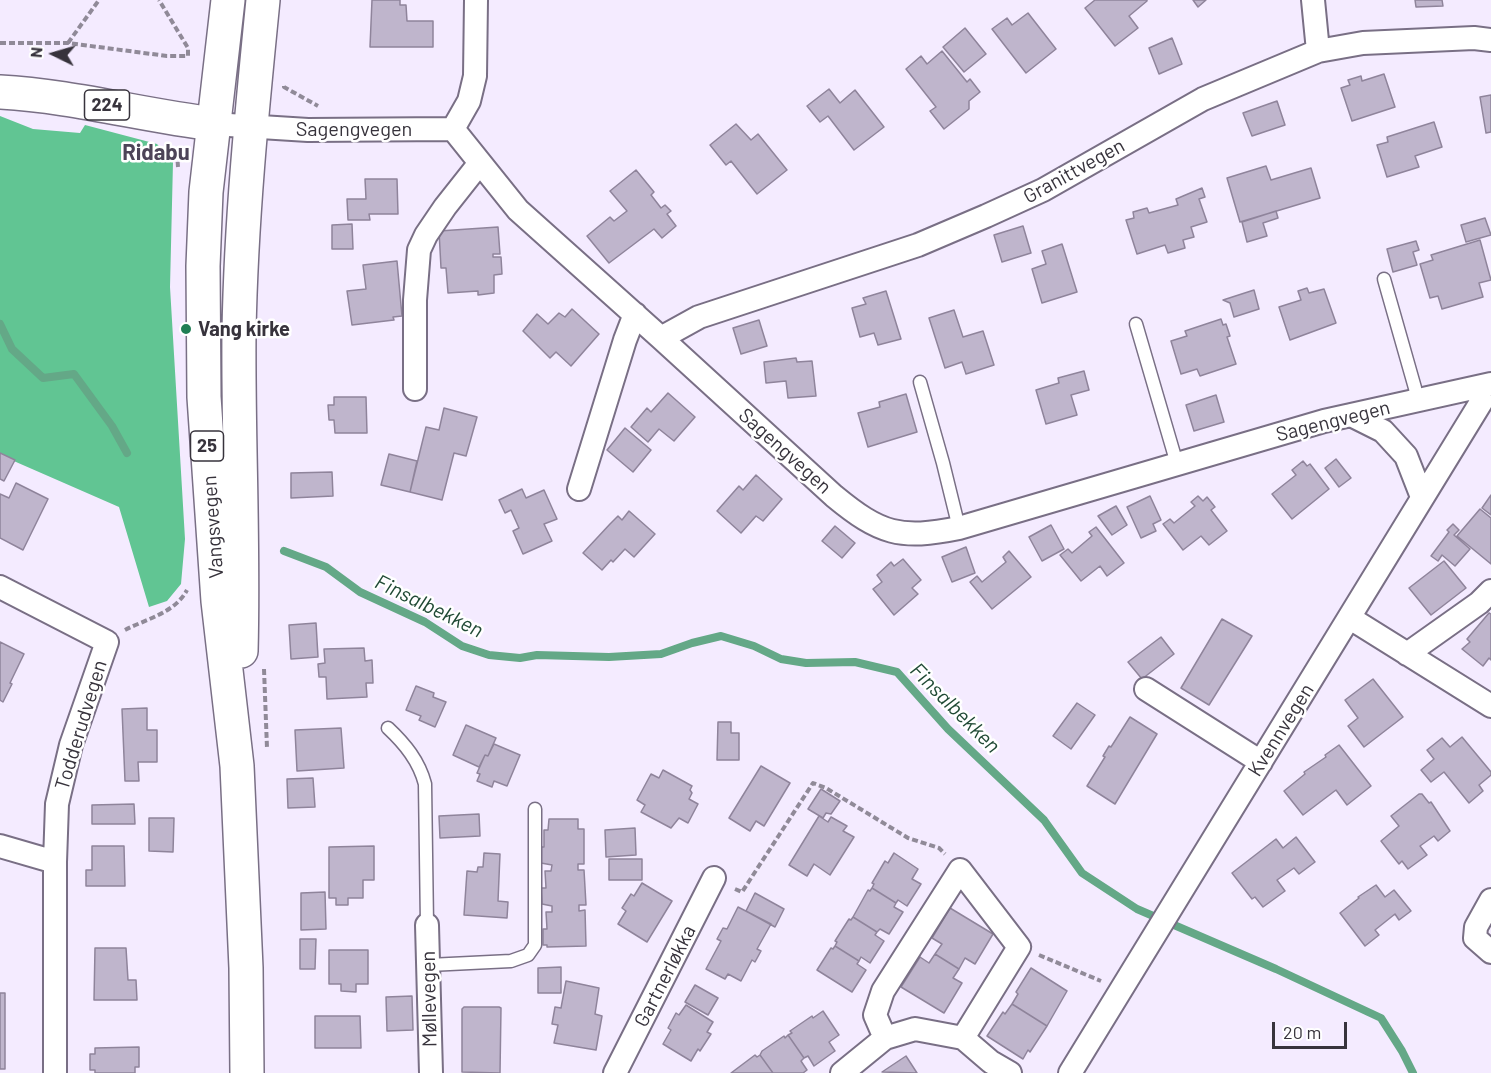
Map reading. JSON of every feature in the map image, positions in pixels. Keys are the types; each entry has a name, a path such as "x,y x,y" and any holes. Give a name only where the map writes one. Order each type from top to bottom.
{"main road":[{"name":"Vangsvegen","path":"228,0 206,192 203,266 204,397 218,601 237,766 246,968 247,1073"},
{"name":"Vangsvegen","path":"237,766 242,603 239,331 243,243 263,0"},
{"name":"224","path":"0,92 26,93 115,106 180,120 213,124"}],"street":[{"path":"453,129 469,101 475,76 476,0"},
{"path":"1312,0 1318,51"},
{"name":"Granittvegen","path":"661,338 699,317 918,245 986,216 1043,190 1203,99 1318,51 1363,43 1474,38 1491,40"},
{"name":"Sagengvegen","path":"213,124 308,130 453,129 518,210 855,513 893,532 936,532 958,528 1351,415 1491,385"},
{"path":"415,389 415,300 419,250 445,207 479,164"},
{"path":"579,489 635,314"},
{"name":"Kvennvegen","path":"1070,1073 1491,385"},
{"path":"1351,415 1383,431 1406,456 1422,497"},
{"name":"Todderudvegen","path":"0,588 107,642 74,735 57,804 55,1073"},
{"path":"1407,654 1479,603 1491,591"},
{"path":"1350,618 1491,706"},
{"path":"1146,689 1261,762"},
{"path":"0,846 55,862"},
{"path":"885,1038 875,1016 883,991 960,870 1019,947 963,1038"},
{"name":"Gartnerløkka","path":"615,1073 714,878"},
{"path":"1491,900 1476,927 1475,938 1491,952"},
{"name":"Møllevegen","path":"428,925 431,1073"},
{"path":"842,1073 885,1038 915,1029 963,1038 995,1069"}],"lane":[{"path":"1384,279 1417,400"},
{"path":"1136,324 1177,464"},
{"path":"920,382 943,463 958,528"},
{"path":"388,728 409,750 422,772 425,784 428,925"},
{"path":"429,965 511,961 528,955 535,945 537,928 535,808"}],"path":[{"path":"68,43 99,0"},
{"path":"0,43 68,43 167,56 189,56 188,48 159,0"},
{"path":"714,878 742,892 813,783 826,788 908,838 939,848 960,870"},
{"path":"1019,947 1121,989"}],"green space":[{"path":"0,116 33,129 80,133 85,125 157,144 173,162 170,287 185,539 181,584 167,601 149,607 119,507 0,455"}],"building":[{"path":"372,0 400,0 400,5 406,5 407,21 433,21 433,47 370,47"},
{"path":"1095,0 1147,1 1129,16 1138,28 1115,46 1085,8"},
{"path":"1193,0 1206,0 1198,7"},
{"path":"1415,0 1442,0 1443,6 1416,7"},
{"path":"1028,13 1056,49 1026,73 992,29 1007,18 1012,25"},
{"path":"965,28 986,54 964,72 943,47"},
{"path":"1172,38 1182,64 1159,74 1149,48"},
{"path":"942,51 967,82 970,79 980,92 969,101 969,109 944,129 930,111 936,107 906,69 921,56 927,64"},
{"path":"1384,74 1395,107 1352,121 1341,88 1350,85 1348,80 1361,76 1362,81"},
{"path":"829,89 840,103 855,90 884,127 854,150 828,116 820,122 807,106"},
{"path":"1491,95 1491,132 1486,133 1480,97"},
{"path":"1277,101 1285,125 1252,136 1243,113"},
{"path":"1434,122 1442,147 1415,156 1419,167 1387,177 1377,145 1388,142 1387,137"},
{"path":"736,124 751,140 758,134 787,170 757,194 731,161 726,165 710,145"},
{"path":"1266,166 1271,180 1311,168 1320,198 1240,222 1227,178"},
{"path":"636,170 654,192 651,195 661,208 665,205 671,211 667,214 676,226 662,238 654,229 609,263 587,236 610,217 614,221 627,211 610,191"},
{"path":"365,179 397,179 398,214 369,214 370,220 348,220 347,199 366,199"},
{"path":"1202,188 1205,197 1199,199 1207,222 1191,227 1194,237 1183,240 1185,248 1168,253 1165,245 1137,254 1126,220 1134,218 1133,212 1147,208 1149,213 1178,205 1176,199"},
{"path":"1276,211 1278,218 1263,223 1267,236 1247,242 1242,222"},
{"path":"1485,218 1491,235 1466,242 1461,225"},
{"path":"352,224 353,249 332,249 332,225"},
{"path":"1023,226 1031,253 1002,262 994,235"},
{"path":"498,227 500,254 493,254 493,257 501,257 502,274 494,275 494,293 478,295 478,291 448,293 446,268 441,268 439,231"},
{"path":"1480,240 1491,280 1479,283 1483,297 1442,309 1438,296 1430,298 1420,264 1433,260 1431,255"},
{"path":"1416,241 1419,250 1413,252 1417,265 1393,272 1387,249"},
{"path":"1062,244 1077,292 1042,303 1032,269 1046,264 1042,251"},
{"path":"397,261 402,316 393,317 394,320 352,325 347,291 366,289 363,265"},
{"path":"1307,288 1309,293 1324,289 1336,323 1290,340 1279,307 1301,300 1298,291"},
{"path":"1254,290 1259,309 1234,317 1230,303 1223,300"},
{"path":"886,291 901,339 878,345 874,333 860,337 852,308 866,304 863,298"},
{"path":"572,309 599,334 571,366 556,352 550,358 523,331 537,314 548,324 559,313 565,317"},
{"path":"954,310 963,337 983,331 994,365 966,374 962,362 945,368 929,318"},
{"path":"1221,319 1223,325 1226,324 1230,336 1227,337 1236,364 1200,376 1197,369 1181,374 1171,341 1187,336 1185,331"},
{"path":"759,320 767,346 741,354 733,328"},
{"path":"796,358 797,362 812,361 816,396 788,398 786,381 766,383 764,362"},
{"path":"1084,371 1089,390 1071,395 1077,415 1046,424 1036,390 1059,383 1058,378"},
{"path":"668,393 695,417 674,441 659,429 648,442 631,427 647,408 651,412"},
{"path":"906,394 917,432 868,447 858,413 880,407 879,402"},
{"path":"1216,395 1224,422 1194,431 1186,405"},
{"path":"334,397 366,397 367,433 335,433 334,420 329,420 328,405 334,405"},
{"path":"444,408 477,417 466,456 454,453 442,500 410,492 426,427 439,430"},
{"path":"625,428 651,450 633,472 607,450"},
{"path":"0,453 15,460 4,481 0,479"},
{"path":"389,454 417,461 410,492 381,485"},
{"path":"1336,459 1351,478 1339,487 1325,468"},
{"path":"1303,461 1307,466 1310,464 1329,489 1292,519 1272,494 1296,475 1292,470"},
{"path":"332,472 333,496 291,498 291,473"},
{"path":"756,475 782,499 763,521 756,516 741,533 717,511 739,486 743,490"},
{"path":"16,483 48,499 23,550 0,538 0,494 9,498"},
{"path":"522,489 526,498 544,490 557,519 544,524 552,541 523,554 513,531 519,528 511,510 505,513 499,500"},
{"path":"1491,495 1491,515 1482,508"},
{"path":"1150,496 1161,520 1153,524 1156,531 1141,538 1127,507"},
{"path":"1198,496 1203,501 1207,497 1215,507 1211,510 1227,531 1209,545 1201,536 1183,550 1163,524 1170,519 1174,523 1195,506 1191,502"},
{"path":"1116,506 1127,525 1112,535 1098,516"},
{"path":"1480,509 1491,518 1491,564 1457,536"},
{"path":"629,511 655,534 634,557 625,549 602,570 583,553 618,516 622,520"},
{"path":"1453,524 1459,530 1454,535 1470,549 1455,566 1442,555 1438,561 1431,556"},
{"path":"1051,525 1064,549 1042,561 1029,537"},
{"path":"835,526 855,543 842,558 822,541"},
{"path":"1096,527 1124,563 1107,576 1100,566 1081,581 1060,555 1068,549 1072,553 1092,536 1089,532"},
{"path":"966,547 975,573 952,582 942,557"},
{"path":"1009,551 1031,577 992,609 970,582 977,576 982,582 1006,562 1003,557"},
{"path":"903,559 921,580 912,588 918,594 894,615 873,589 882,582 877,575 891,562 894,566"},
{"path":"1444,561 1466,588 1431,615 1409,588"},
{"path":"1489,613 1491,614 1491,660 1489,658 1483,666 1462,649 1470,642 1467,639"},
{"path":"1222,619 1252,636 1209,705 1181,688"},
{"path":"316,623 318,657 291,659 289,625"},
{"path":"1161,637 1174,654 1142,679 1128,662"},
{"path":"0,642 24,654 3,702 0,700"},
{"path":"364,648 365,661 372,660 373,683 366,683 367,697 327,699 326,677 319,677 318,664 325,663 324,649"},
{"path":"1373,679 1403,717 1364,747 1348,726 1358,718 1345,700"},
{"path":"416,686 434,693 433,697 446,702 435,727 419,720 421,716 406,710"},
{"path":"1077,703 1095,715 1071,749 1053,736"},
{"path":"147,708 147,730 157,730 157,762 138,762 139,781 125,781 122,709"},
{"path":"1130,717 1157,734 1115,804 1087,786 1109,746 1111,747"},
{"path":"718,722 731,722 731,733 739,733 739,760 717,760"},
{"path":"466,725 496,738 488,756 485,755 479,767 453,755"},
{"path":"341,728 344,768 297,771 295,730"},
{"path":"1462,737 1491,772 1491,775 1479,785 1483,791 1469,803 1444,772 1431,782 1421,770 1434,759 1427,750 1442,738 1450,747"},
{"path":"494,744 520,755 507,786 494,781 492,787 477,781 480,774 477,773 485,755 488,756"},
{"path":"1339,745 1371,786 1347,805 1336,790 1303,815 1284,791"},
{"path":"761,766 790,783 764,826 756,821 750,831 729,818"},
{"path":"663,770 692,786 689,799 698,804 688,823 679,818 671,828 641,812 645,805 637,800 651,774 659,778"},
{"path":"313,778 315,807 288,808 287,779"},
{"path":"821,789 840,801 831,814 826,813 823,818 808,809"},
{"path":"1422,794 1429,803 1431,802 1450,831 1438,841 1434,836 1420,846 1427,855 1408,869 1402,861 1399,864 1381,841 1399,826 1391,816"},
{"path":"134,804 135,824 92,824 92,805"},
{"path":"479,814 480,836 440,838 439,816"},
{"path":"819,816 828,822 831,817 847,826 843,831 854,837 830,875 814,864 807,876 789,865"},
{"path":"149,818 174,818 173,852 149,851"},
{"path":"549,819 578,819 578,829 584,829 584,864 578,864 578,870 584,870 586,905 579,905 579,911 585,910 586,946 547,947 543,945 543,929 547,929 546,912 552,912 552,906 542,904 541,888 546,888 545,871 551,871 552,865 541,863 544,830 548,830"},
{"path":"635,828 636,855 606,857 605,830"},
{"path":"1296,837 1315,862 1299,874 1294,868 1277,880 1285,891 1263,907 1255,897 1252,899 1232,873 1276,839 1283,848"},
{"path":"92,846 124,846 125,886 86,886 86,870 92,870"},
{"path":"374,846 374,880 363,880 363,898 348,898 348,905 336,905 336,898 329,898 329,847"},
{"path":"484,853 500,854 498,901 508,902 507,918 464,915 467,871 477,872 478,867 483,867"},
{"path":"894,853 918,869 912,879 921,884 907,906 898,900 896,903 872,888 874,884 872,883 885,861 888,863"},
{"path":"609,859 642,859 642,880 609,880"},
{"path":"642,883 672,901 647,942 618,924 626,911 622,908 631,894 634,896"},
{"path":"1376,885 1385,897 1394,890 1411,911 1399,920 1395,914 1375,930 1379,935 1365,946 1340,913"},
{"path":"872,888 896,903 894,907 903,912 889,934 880,929 877,932 853,917 868,890"},
{"path":"325,892 326,929 301,930 301,893"},
{"path":"755,893 784,909 775,927 746,911"},
{"path":"738,907 771,924 757,949 761,951 755,962 752,960 741,981 728,974 725,979 706,969 721,941 717,939 723,928 727,929"},
{"path":"950,908 993,934 975,964 965,958 959,969 935,954 942,944 932,938"},
{"path":"853,917 877,932 875,935 884,941 870,963 861,957 859,961 835,946 837,942 835,941 849,919"},
{"path":"300,939 316,939 315,969 300,969"},
{"path":"835,946 859,961 857,964 866,970 852,992 817,970 831,948"},
{"path":"95,948 126,948 128,980 136,980 137,1000 94,1000"},
{"path":"329,950 368,950 368,984 356,984 356,992 341,991 341,984 329,984"},
{"path":"935,954 959,969 953,978 962,983 944,1013 901,987 920,957 929,963"},
{"path":"561,967 561,993 538,993 538,968"},
{"path":"1031,968 1067,991 1047,1026 1012,1004 1018,994 1016,992"},
{"path":"566,981 599,988 595,1014 602,1016 596,1050 554,1043 558,1025 552,1024 555,1007 561,1008"},
{"path":"695,985 718,998 708,1015 685,1002"},
{"path":"0,993 5,993 5,1069 0,1069"},
{"path":"412,996 413,1030 387,1031 386,997"},
{"path":"1012,1004 1047,1026 1023,1059 987,1036 1003,1012 1005,1014"},
{"path":"686,1005 713,1022 707,1032 711,1034 691,1061 663,1044 671,1030 668,1028 676,1013 679,1015"},
{"path":"464,1007 501,1008 500,1073 462,1072 462,1009"},
{"path":"823,1011 839,1035 829,1042 835,1051 814,1066 808,1056 804,1058 788,1035 792,1033 790,1031"},
{"path":"315,1016 360,1016 361,1048 315,1048"},
{"path":"788,1035 804,1058 801,1061 807,1070 803,1073 773,1073 760,1055 762,1051"},
{"path":"139,1047 139,1067 135,1067 135,1073 95,1073 95,1070 90,1070 90,1054 95,1054 95,1048"},
{"path":"755,1055 757,1057 760,1055 773,1073 731,1073"},
{"path":"906,1056 917,1073 882,1072"}],"waterway":[{"name":"Finsalbekken","path":"0,324 12,349 43,378 74,374 112,426 127,453"},
{"name":"Finsalbekken","path":"284,551 326,567 360,592 425,622 462,646 489,655 520,658 537,655 609,657 661,654 721,636 754,646 781,659 806,663 855,662 897,672 948,729 1044,820 1082,873 1137,909 1276,969 1381,1018 1413,1073"}],"place":[{"name":"Vang kirke","path":"186,329"}],"district":[{"name":"Ridabu","path":"156,153"}]}
